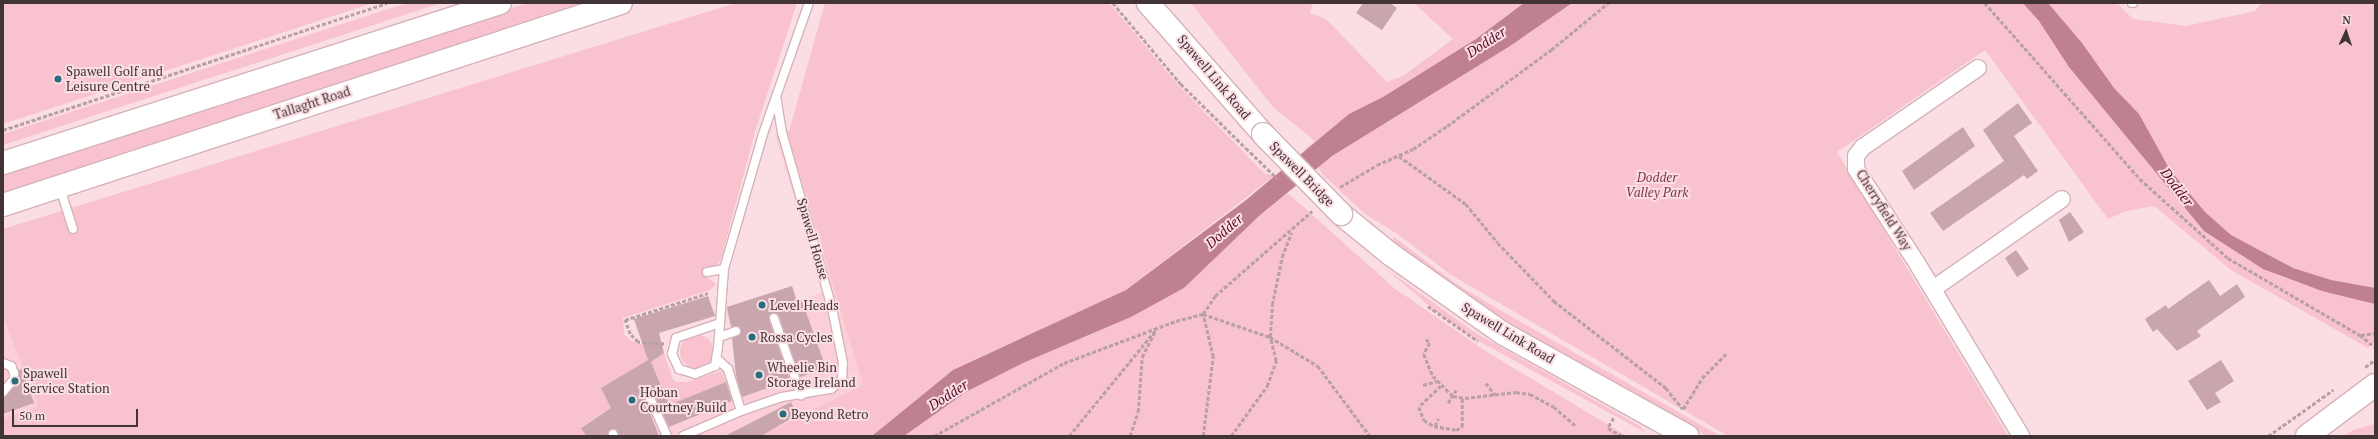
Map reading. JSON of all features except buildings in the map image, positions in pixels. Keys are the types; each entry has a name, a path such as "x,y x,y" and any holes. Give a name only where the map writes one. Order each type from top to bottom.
{"main road":[{"path":"3,163 500,3"},
{"name":"Tallaght Road","path":"3,205 621,3"},
{"name":"Spawell Link Road","path":"1148,3 1162,11 1263,134"},
{"name":"Spawell Bridge","path":"1263,134 1341,214"},
{"name":"Spawell Link Road","path":"1341,214 1390,254 1504,334 1665,430 1687,436"},
{"path":"2307,436 2367,378"}],"street":[{"name":"Cherryfield Way","path":"1978,68 1863,147 1856,156 1856,169 1933,289 2021,436"},
{"path":"1933,289 2062,199"}],"lane":[{"name":"Spawell House","path":"717,359 724,269 776,96 809,3"},
{"name":"Spawell House","path":"776,96 782,132 835,322 843,368 839,382 831,389 801,395"},
{"path":"60,187 73,229"},
{"path":"707,272 724,269"},
{"path":"683,436 741,411 782,397 801,395 774,318"},
{"path":"720,322 679,336 672,345 675,364 684,372 709,371 717,359 728,369 741,411"},
{"path":"719,337 736,332"},
{"path":"3,363 12,366 14,373 14,379 3,392"},
{"path":"649,396 667,436"}],"path":[{"path":"3,130 387,3"},
{"path":"1113,3 1181,84 1246,148"},
{"path":"1344,183 1398,156 1447,126 1551,50 1608,3"},
{"path":"1985,3 2140,179 2228,258 2360,335 2375,347"},
{"path":"1398,156 1466,204 1498,243 1554,301 1666,388 1683,409 1702,378 1726,354"},
{"path":"1202,436 1213,357 1203,314 1215,296 1291,232 1314,210"},
{"path":"1231,436 1267,386 1276,361 1270,337 1272,305 1282,257 1291,232"},
{"path":"672,345 638,342 628,331 624,320 704,293 708,293"},
{"path":"934,436 1064,363 1157,328 1203,314 1270,337 1318,366 1370,436"},
{"path":"1069,436 1157,328"},
{"path":"1130,436 1138,412 1142,357 1157,328"},
{"path":"624,333 628,331"},
{"path":"2360,335 2375,333"},
{"path":"1426,339 1430,343 1424,354 1426,362 1437,381 1453,396 1462,398 1530,394 1554,407 1576,426"},
{"path":"2367,378 2375,360"},
{"path":"1422,384 1437,381"},
{"path":"1486,383 1495,395"},
{"path":"2268,436 2340,385"},
{"path":"1441,386 1419,407 1424,420 1434,426 1456,430 1462,427 1462,398"},
{"path":"1448,403 1456,390"},
{"path":"1614,418 1608,428 1622,436"},
{"path":"1434,426 1438,419"}],"shaded area":[{"path":"790,130 789,135 863,385 761,436 585,436 581,428 607,411 615,380 650,358 669,405 726,382 721,370 736,366 732,339 741,335 737,323 730,324 725,308 792,286 797,302 823,292 775,135"},
{"name":"Spawell Service Station","path":"3,317 38,408 3,419"}],"green space":[{"name":"Spawell Golf and Leisure Centre","path":"3,3 373,3 3,124"},
{"path":"407,3 441,3 3,145 3,134"},
{"path":"527,3 582,3 3,193 3,173"},
{"path":"736,3 797,3 755,132 721,259 716,267 706,269 707,277 716,284 710,290 623,318 624,334 631,341 644,345 650,358 615,380 627,406 606,411 581,427 585,436 3,436 3,419 38,407 3,317 3,229"},
{"path":"825,3 1109,3 1179,86 1264,173 1274,176 1126,290 953,370 872,436 760,436 863,385 788,135"},
{"name":"Dodder Valley Park","path":"1191,3 1313,3 1310,13 1326,19 1387,82 1403,76 1453,39 1414,3 2117,3 2133,19 2186,26 2255,11 2262,3 2375,3 2375,342 2368,348 2231,270 2154,206 2126,211 2108,219 1985,50 1837,152 2008,436 1728,436 1451,275 1399,235 1365,214 1323,175 1305,149 1315,141 1273,107"},
{"path":"1288,193 1394,288 1490,354 1627,436 901,436 966,392 1023,363 1131,317 1184,288 1259,216"},
{"path":"1394,237 1455,283 1720,436 1707,436 1473,302 1410,257 1392,241"},
{"path":"1385,268 1474,332 1640,426 1646,433 1475,339 1439,314"},
{"path":"697,335 709,340 714,352 709,364 697,369 685,364 680,352 685,340"},
{"path":"664,353 673,380 677,382 687,382 721,371 726,382 669,405 651,362"},
{"path":"2375,424 2375,436 2344,436 2353,430"}],"water":[{"name":"Dodder","path":"1524,3 1572,3 1510,46 1332,156 1259,216 1184,288 1131,317 1023,363 966,392 904,436 872,436 953,370 1126,290 1246,200 1349,114 1383,97 1476,39"},
{"name":"Dodder","path":"2023,3 2048,3 2082,43 2114,88 2139,114 2170,170 2205,212 2231,235 2293,268 2331,280 2375,288 2375,304 2322,291 2263,269 2204,231 2069,67 2039,21"}],"place":[{"name":"Spawell Golf and Leisure Centre","path":"58,79"},
{"name":"Level Heads","path":"762,305"},
{"name":"Rossa Cycles","path":"752,337"},
{"name":"Wheelie Bin Storage Ireland","path":"759,375"},
{"name":"Spawell Service Station","path":"15,381"},
{"name":"Hoban Courtney Build","path":"632,400"},
{"name":"Beyond Retro","path":"783,414"}]}
